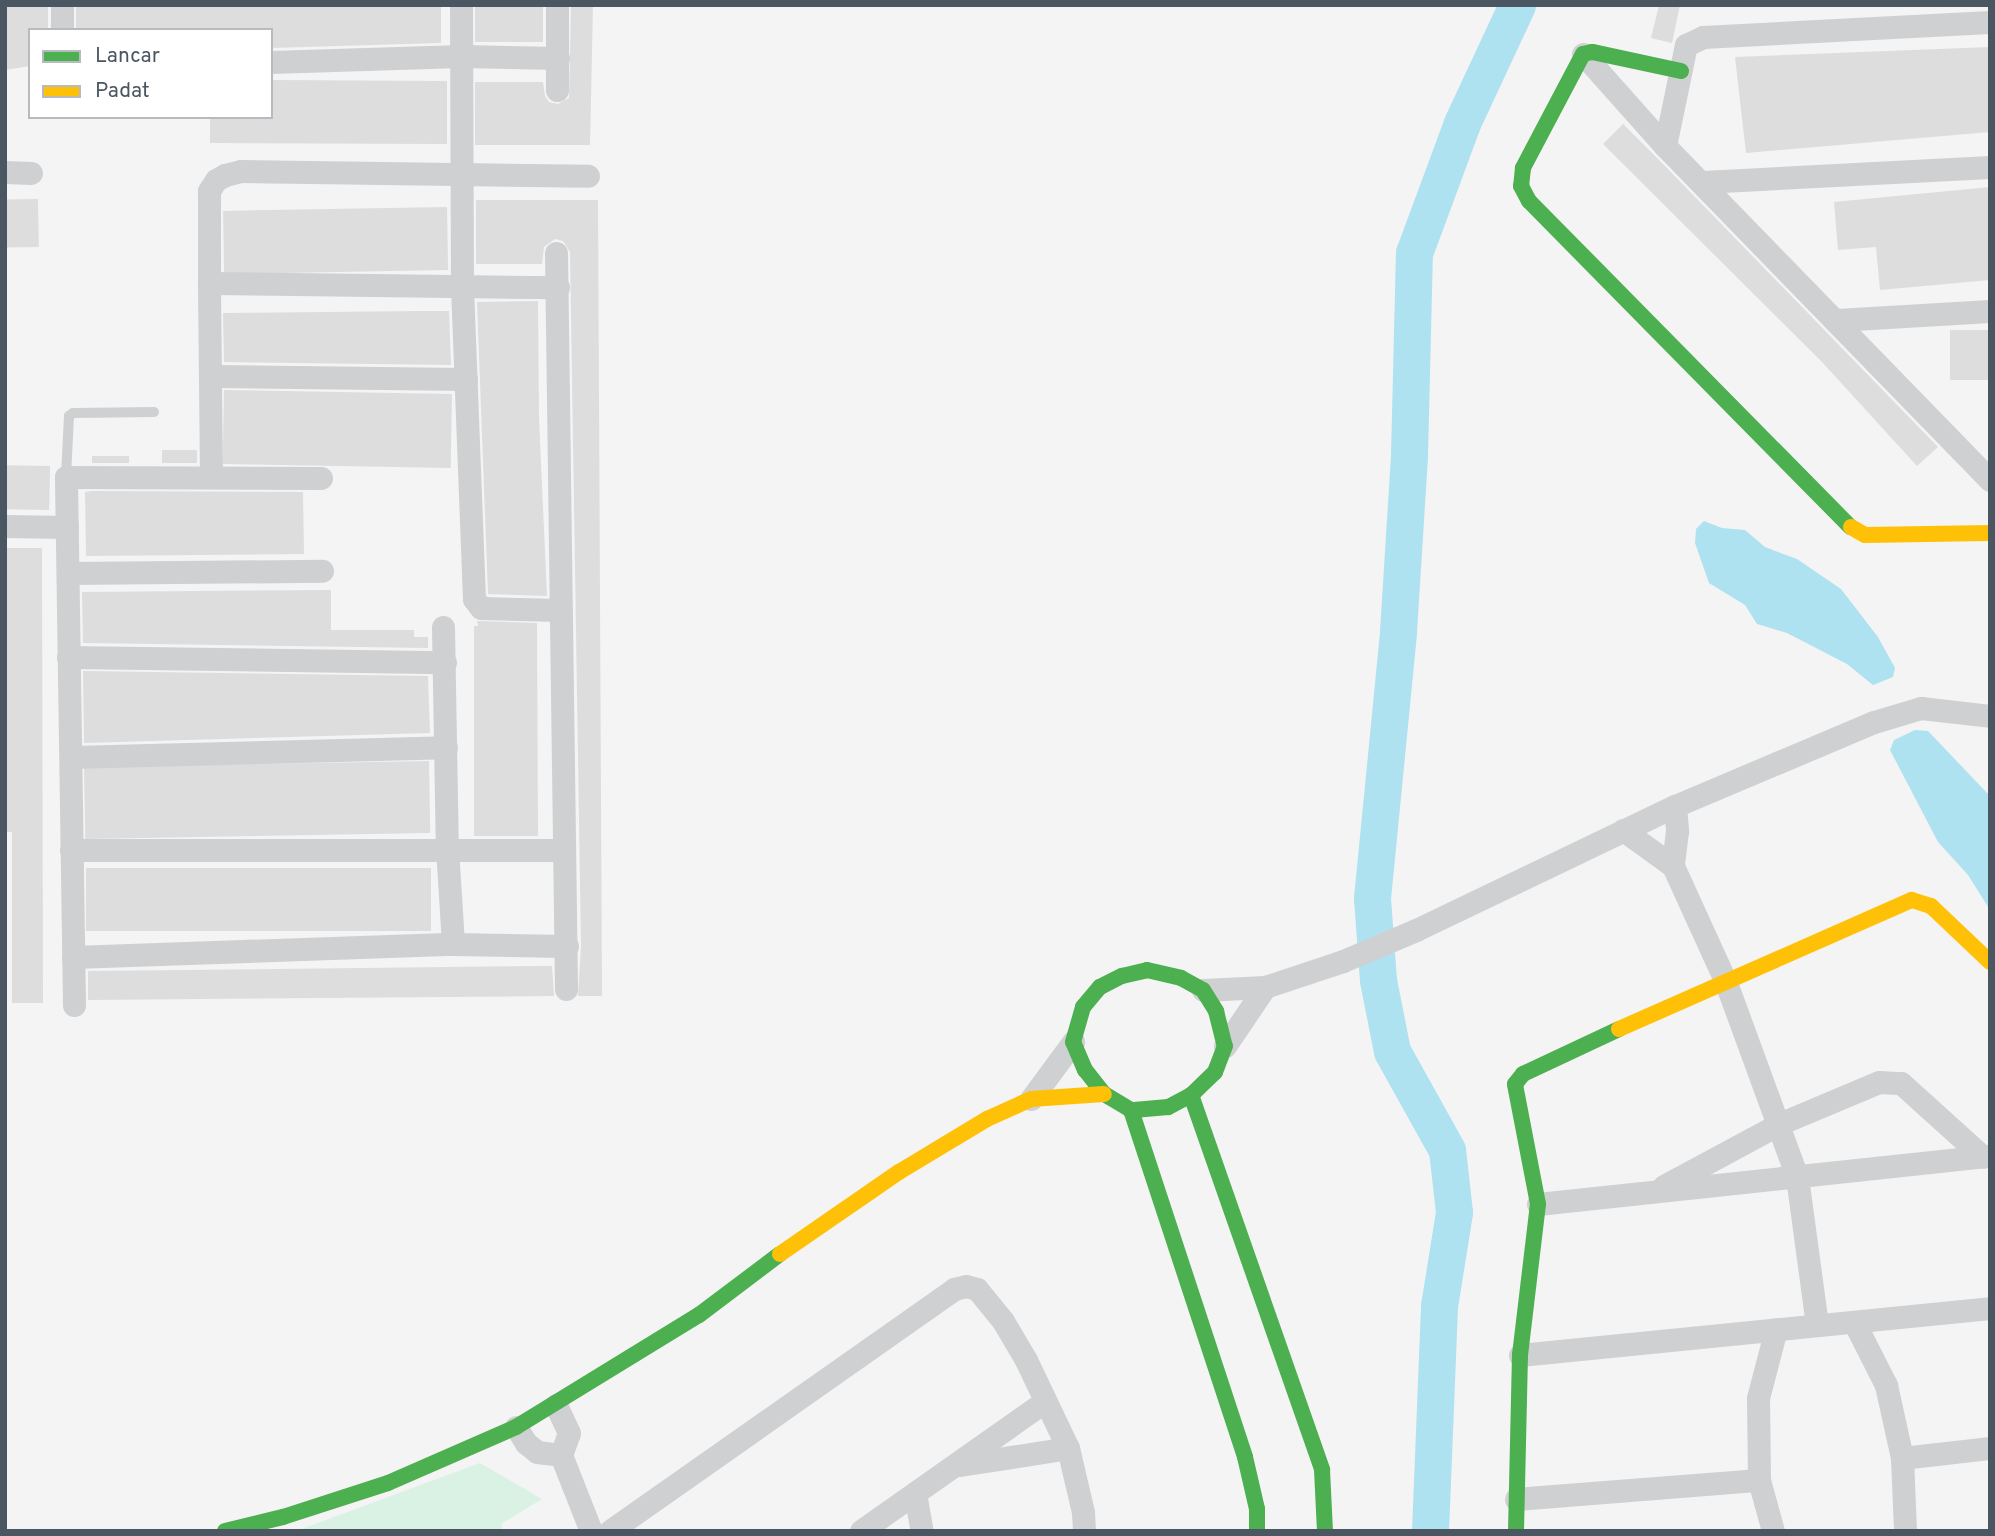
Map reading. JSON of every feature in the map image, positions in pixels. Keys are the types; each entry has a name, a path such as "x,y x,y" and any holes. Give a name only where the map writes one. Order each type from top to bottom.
{"street":[{"path":"62,5 62,28"},
{"path":"461,5 462,287 474,598 481,608 560,610"},
{"path":"557,5 557,90"},
{"path":"1665,146 1686,45 1703,37 1990,22"},
{"path":"1681,71 1592,52 1583,54 1523,168 1521,186 1529,201 1855,531 1866,535 1990,533"},
{"path":"1583,54 1665,146 1703,182 1990,480"},
{"path":"273,62 461,56 558,58"},
{"path":"1703,182 1990,167"},
{"path":"211,477 209,191 216,180 242,171 588,176"},
{"path":"5,172 31,173"},
{"path":"556,253 566,989"},
{"path":"209,283 558,287"},
{"path":"1837,320 1990,312"},
{"path":"212,376 466,379"},
{"path":"1964,453 1990,452"},
{"path":"74,1005 66,477 321,478"},
{"path":"5,526 67,527"},
{"path":"68,573 322,570"},
{"path":"443,627 447,848 453,944"},
{"path":"68,657 444,662"},
{"path":"1203,990 1265,987 1343,961 1416,930 1675,806 1874,722 1921,708 1990,716"},
{"path":"71,757 446,747"},
{"path":"1673,866 1677,831 1675,806"},
{"path":"1623,830 1673,866 1725,980 1797,1177 1817,1325"},
{"path":"71,850 564,850"},
{"path":"1516,1531 1520,1355 1538,1204 1515,1084 1523,1074 1725,980 1912,900 1931,906 1990,962"},
{"path":"73,957 453,944 567,946"},
{"path":"1031,1099 1073,1042 1083,1007 1100,987 1122,976 1147,970 1181,978 1203,990 1216,1011 1225,1046"},
{"path":"1073,1042 1085,1070 1104,1094 1131,1110 1168,1107 1191,1094 1215,1072 1225,1046 1265,987"},
{"path":"1652,1192 1779,1124 1879,1082 1901,1083 1987,1156"},
{"path":"225,1531 283,1517 388,1483 516,1427 556,1405 699,1315 793,1245 899,1172 987,1119 1031,1099 1104,1094"},
{"path":"1191,1094 1321,1471 1325,1531"},
{"path":"1131,1110 1245,1457 1257,1509 1257,1531"},
{"path":"1538,1204 1987,1156"},
{"path":"610,1531 954,1289 966,1286 977,1289 1026,1360 1068,1448 1083,1512 1084,1531"},
{"path":"1520,1355 1990,1308"},
{"path":"1854,1322 1886,1385 1902,1458 1905,1531"},
{"path":"1773,1531 1759,1479 1758,1398 1776,1329"},
{"path":"861,1531 1045,1401"},
{"path":"556,1405 569,1433 561,1455 591,1531"},
{"path":"516,1427 537,1452 561,1455"},
{"path":"953,1466 1068,1448"},
{"path":"1902,1458 1990,1448"},
{"path":"1516,1499 1759,1479"},
{"path":"915,1493 922,1531"}],"lane":[{"path":"66,477 69,416 78,412 154,412"}],"green space":[{"path":"480,1463 542,1499 501,1524 503,1531 296,1531"}],"water":[{"path":"1704,521 1722,528 1745,530 1765,547 1797,559 1841,589 1878,637 1895,668 1893,677 1873,685 1847,664 1787,633 1757,624 1745,605 1709,583 1695,543 1696,529"},
{"path":"1915,730 1928,731 1990,796 1990,910 1968,875 1938,842 1890,750 1894,740"}],"building":[{"path":"5,5 48,5 48,28 28,28 28,66 5,70"},
{"path":"76,5 441,5 441,43 273,48 273,28 76,28"},
{"path":"475,5 543,5 543,42 475,42"},
{"path":"571,5 593,5 590,145 475,145 475,82 543,82 545,96 549,102 558,104 569,98"},
{"path":"1659,5 1680,5 1672,43 1651,38"},
{"path":"1990,47 1990,132 1746,153 1735,57"},
{"path":"273,80 447,81 447,144 210,143 210,119 273,119"},
{"path":"1623,124 1938,447 1917,466 1822,362 1603,144"},
{"path":"1990,187 1990,280 1880,290 1876,247 1838,250 1834,202"},
{"path":"38,199 39,247 6,248 5,200"},
{"path":"476,200 598,200 602,996 578,996 581,946 570,252 563,241 555,239 544,247 542,264 476,264"},
{"path":"447,207 448,270 224,274 223,211"},
{"path":"538,301 539,418 547,596 488,594 477,302"},
{"path":"449,311 451,365 224,362 223,313"},
{"path":"1950,330 1990,330 1990,380 1950,380"},
{"path":"224,390 452,394 451,468 223,464"},
{"path":"162,450 197,450 197,463 162,463"},
{"path":"92,456 129,456 129,463 92,463"},
{"path":"5,465 50,466 49,510 5,509"},
{"path":"85,492 303,492 304,554 86,556"},
{"path":"5,548 42,548 43,1003 12,1003 12,832 5,832"},
{"path":"331,590 331,630 414,630 414,637 428,637 428,648 83,643 82,592"},
{"path":"477,621 537,623 538,836 474,836 474,626 478,626"},
{"path":"83,671 428,676 430,733 84,743"},
{"path":"429,761 430,833 85,839 84,767"},
{"path":"86,868 431,868 431,931 86,931"},
{"path":"552,966 554,996 88,1000 88,971"}],"waterway":[{"path":"1430,1531 1439,1306 1454,1212 1447,1150 1392,1051 1378,980 1372,898 1398,631 1409,455 1414,253 1462,123 1517,5"}],"traffic: fast":[{"path":"1681,71 1592,52 1583,54 1523,168 1521,186 1529,201 1851,527"},
{"path":"1147,970 1181,978 1203,990 1216,1011 1225,1046 1215,1072 1191,1095 1168,1107 1131,1110 1104,1094 1085,1070 1073,1042 1083,1007 1100,987 1122,976 1147,970"},
{"path":"1516,1531 1520,1355 1538,1204 1515,1084 1523,1074 1619,1029"},
{"path":"1191,1095 1322,1470 1325,1531"},
{"path":"1131,1110 1245,1457 1257,1509 1257,1531"},
{"path":"225,1531 283,1517 388,1483 516,1427 699,1315 780,1254"}],"traffic: slow":[{"path":"1851,527 1865,535 1990,533"},
{"path":"1619,1029 1912,900 1931,906 1990,962"},
{"path":"780,1254 899,1172 987,1119 1031,1099 1104,1094"}]}
